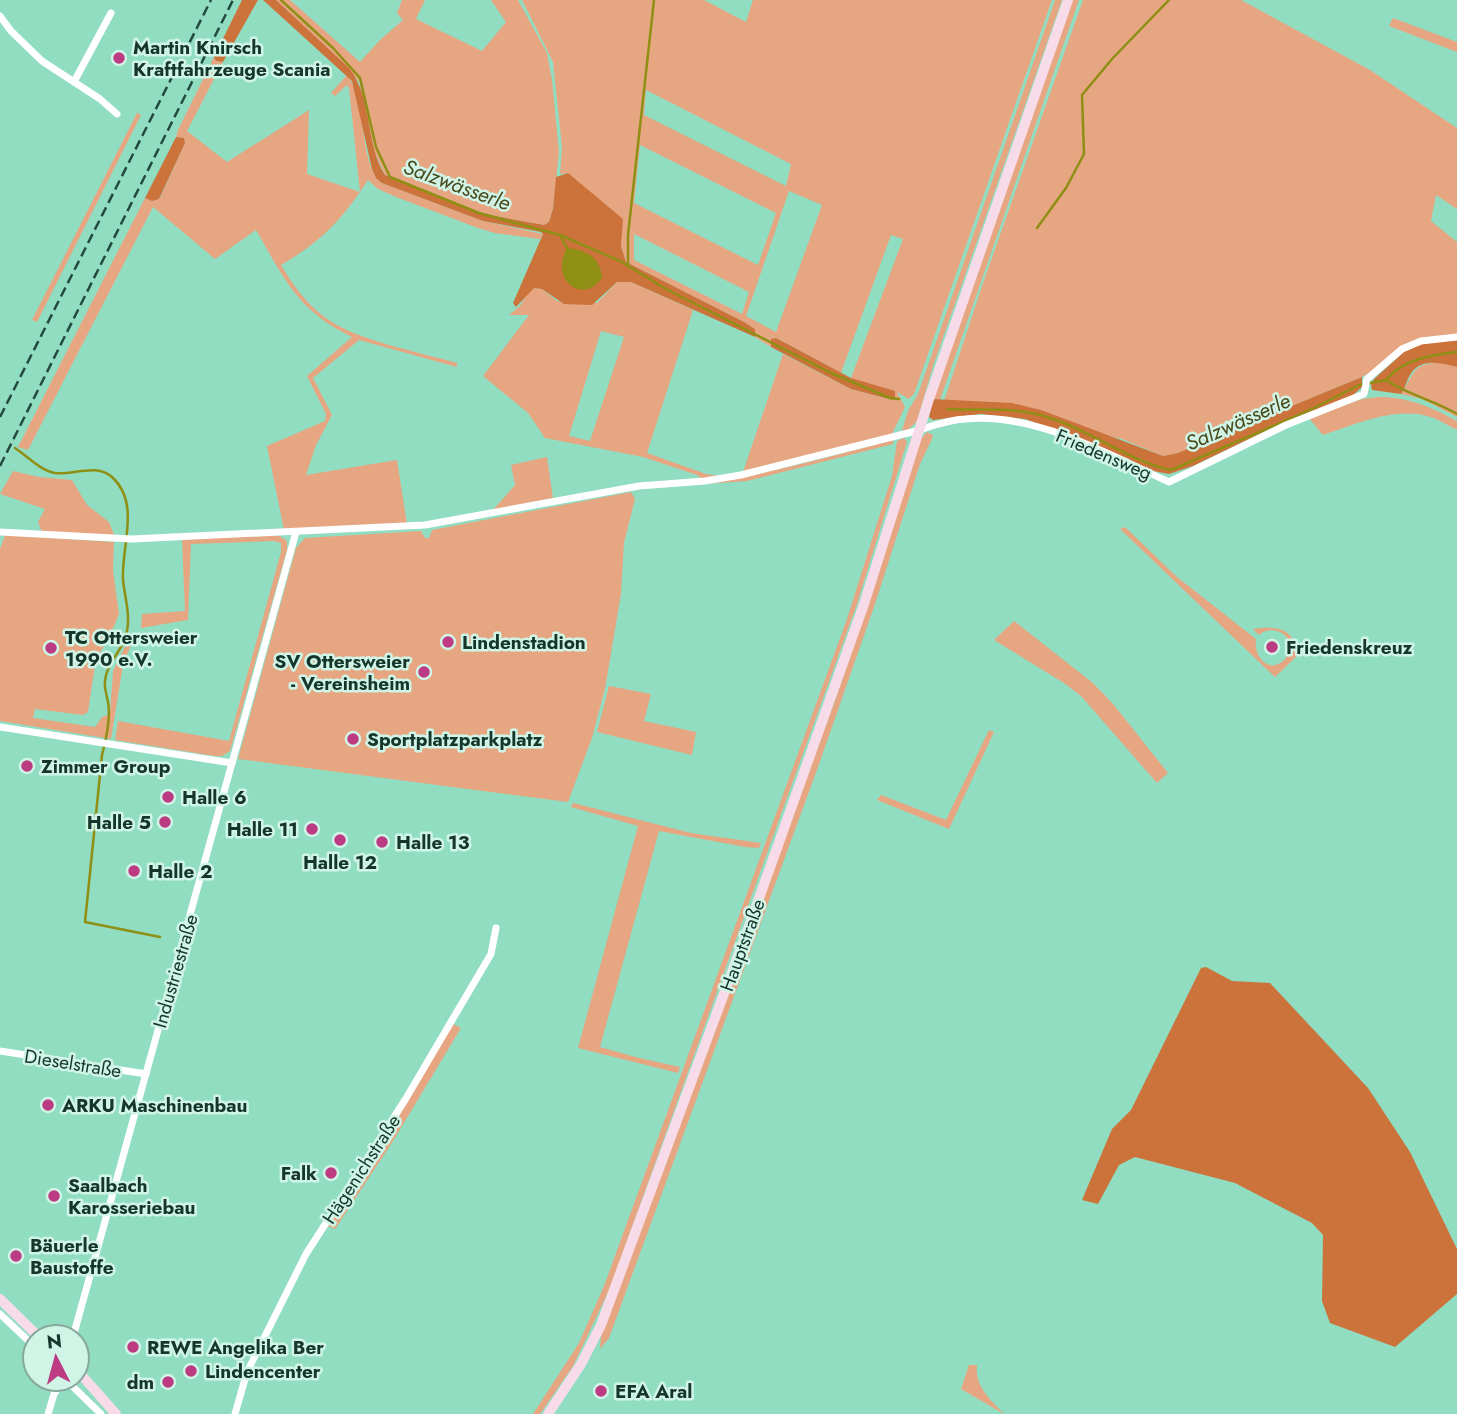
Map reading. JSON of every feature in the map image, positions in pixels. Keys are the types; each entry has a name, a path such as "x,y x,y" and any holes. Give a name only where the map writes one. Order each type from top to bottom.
{"street":[{"name":"Hauptstraße","path":"548,1414 560,1399 591,1346 624,1266 752,918 864,604 918,430 1068,0"},
{"path":"75,80 111,13"},
{"path":"0,16 11,31 42,61 75,80 117,114"},
{"name":"Friedensweg","path":"0,532 132,540 425,525 639,486 729,477 938,423 964,419 989,418 1026,422 1169,482 1286,425 1364,394 1367,379 1402,349 1421,341 1457,337"},
{"name":"Industriestraße","path":"76,1323 296,533"},
{"path":"0,727 232,763"},
{"name":"Hägenichstraße","path":"235,1414 247,1372 290,1281 405,1100 491,954 496,928"},
{"name":"Dieselstraße","path":"0,1052 146,1074"},
{"path":"0,1299 25,1323"},
{"path":"0,1314 21,1334"},
{"path":"91,1386 116,1414"},
{"path":"91,1392 116,1414"},
{"path":"48,1414 55,1393"},
{"path":"79,1393 101,1414"}],"shaded area":[{"path":"242,0 258,0 223,62 216,61 214,57"},
{"path":"263,0 276,0 349,68 362,94 374,149 385,175 484,214 544,225 549,222 553,209 556,177 568,173 623,219 621,246 626,262 744,322 755,329 755,337 631,282 617,282 592,305 564,304 542,289 534,288 516,307 513,303 543,234 483,221 382,183 376,178 352,81"},
{"path":"276,0 290,0 360,62 403,20 397,13 402,0 425,0 416,19 482,51 506,22 491,0 518,0 547,53 552,80 559,152 553,209 549,222 544,225 484,214 385,175 374,151 359,81"},
{"path":"522,0 704,0 746,22 753,0 1052,0 914,394 909,399 897,392 905,407 892,434 743,472 783,354 851,389 895,399 851,378 903,239 891,235 841,373 776,338 771,339 771,347 755,337 755,329 744,322 626,262 621,246 568,173 560,174 562,147 553,62","holes":["646,90 791,164 786,186 644,115","640,145 776,213 758,265 634,203","789,191 822,205 776,332 746,316","634,234 749,292 742,314 634,260"]},
{"path":"1055,0 1062,0 933,366 917,421 908,430 902,430 908,411 918,394"},
{"path":"1072,0 1079,0 940,400 933,399"},
{"path":"1083,0 1241,0 1370,70 1457,128 1457,209 1436,195 1431,221 1457,242 1457,335 1430,338 1362,377 1178,453 1163,456 1122,439 944,401"},
{"path":"1393,18 1457,42 1457,52 1389,26"},
{"path":"214,57 216,61 223,62 187,131 227,162 309,110 307,174 360,192 330,229 281,265 300,293 323,316 351,332 457,363 457,367 359,340 313,378 332,415 316,445 306,475 397,460 407,524 284,530 267,446 325,421 326,414 307,376 352,337 318,316 294,292 256,230 215,259 153,207 28,450 18,447 145,198 152,201 160,198 185,143 184,138 176,137 178,130"},
{"path":"347,75 358,100 369,162 382,183 483,221 543,234 540,239 478,228 396,197 378,189 368,180 360,192 349,88 347,85 335,96 331,93"},
{"path":"137,113 141,115 37,322 32,320"},
{"path":"176,137 184,138 185,143 159,199 152,201 145,198"},
{"path":"567,248 586,253 595,260 602,278 594,286 578,289 565,279 562,270"},
{"path":"617,282 631,282 693,310 647,453 706,474 721,476 702,479 643,457 545,438 528,413 483,376 529,315 509,315 520,306 529,291 534,288 542,289 557,301 597,303","holes":["601,331 624,337 590,441 569,436"]},
{"path":"776,338 851,378 895,391 895,398 893,400 851,389 771,347 771,339"},
{"path":"1457,340 1457,367 1427,363 1412,372 1401,394 1372,390 1374,379 1404,352 1421,344"},
{"path":"1439,362 1457,367 1457,417 1422,399 1401,394 1418,368"},
{"path":"1362,377 1362,387 1351,397 1276,426 1193,466 1169,474 1148,470 1025,419 981,414 933,420 929,417 933,399 1012,403 1041,410 1163,456 1178,453"},
{"path":"1379,397 1410,401 1429,407 1457,421 1457,430 1431,417 1401,414 1374,418 1323,435 1309,418 1362,399"},
{"path":"927,432 933,435 932,439 920,464 818,767 609,1338 600,1349 601,1336 837,695 920,440"},
{"path":"904,438 907,442 857,604 610,1288 573,1366 540,1414 533,1414 579,1343 604,1286 847,619 892,476 897,441"},
{"path":"893,440 893,444 747,481 689,485 766,472"},
{"path":"547,457 553,498 493,510 515,485 511,465"},
{"path":"13,471 72,480 87,505 109,522 115,537 42,532 38,522 45,509 0,494"},
{"name":"Lindenstadion","path":"631,492 635,499 624,543 621,594 605,689 592,738 568,802 238,759 296,548 305,538 421,531 425,538 429,538 432,530"},
{"path":"1125,527 1177,577 1256,639 1257,652 1264,662 1269,665 1280,664 1289,652 1288,640 1279,632 1272,630 1259,635 1253,629 1276,628 1288,633 1299,654 1275,677 1120,529"},
{"name":"TC Ottersweier 1990 e.V.","path":"5,535 114,542 113,570 119,614 96,659 88,712 83,715 35,709 33,718 95,727 102,717 110,714 113,671 130,636 134,637 123,665 111,739 0,721 0,549"},
{"path":"280,536 287,541 287,550 230,751 222,756 215,756 115,740 118,721 229,741 281,552 281,543 191,544 188,620 141,628 142,614 185,611 182,539"},
{"path":"1014,621 1093,683 1168,773 1157,783 1081,696 994,640"},
{"path":"609,686 651,694 644,721 696,732 692,755 597,732"},
{"path":"989,730 994,732 949,829 877,800 881,795 946,820"},
{"path":"573,803 691,833 761,843 759,848 745,847 659,831 600,1047 680,1067 678,1073 578,1048 638,826 571,807"},
{"path":"1206,967 1232,981 1270,983 1368,1088 1410,1152 1457,1249 1457,1294 1395,1347 1330,1323 1322,1301 1323,1235 1312,1223 1235,1183 1135,1157 1119,1165 1098,1204 1082,1200 1112,1129 1131,1110 1201,968"},
{"path":"453,1024 461,1028 393,1141 335,1229 328,1226 382,1145"},
{"path":"969,1365 977,1365 981,1386 1004,1414 961,1389"}],"waterway":[{"name":"Salzwässerle","path":"281,0 333,48 360,78 376,147 390,177 479,213 560,235 620,261 666,289 831,373 890,398 899,399"},
{"name":"Salzwässerle","path":"628,266 628,235 654,0"},
{"path":"1037,228 1066,188 1084,154 1082,95 1112,59 1169,0"},
{"name":"Salzwässerle","path":"560,235 567,248"},
{"path":"1386,380 1409,363 1457,352"},
{"name":"Salzwässerle","path":"947,409 1012,410 1037,414 1081,430 1140,460 1171,470 1310,410 1359,385 1386,380 1457,414"},
{"name":"Salzwässerle","path":"15,448 50,472 92,470 106,473 121,488 126,499 128,526 123,580 128,624 125,638 105,681 108,722 102,755 85,922 160,937"}],"railway":[{"path":"0,417 211,0"},
{"path":"0,466 233,0"}],"place":[{"name":"Martin Knirsch Kraftfahrzeuge Scania","path":"119,58"},
{"name":"Lindenstadion","path":"448,642"},
{"name":"Friedenskreuz","path":"1272,647"},
{"name":"TC Ottersweier 1990 e.V.","path":"51,648"},
{"name":"SV Ottersweier - Vereinsheim","path":"424,672"},
{"name":"Sportplatzparkplatz","path":"353,739"},
{"name":"Zimmer Group","path":"27,766"},
{"name":"Halle 6","path":"168,797"},
{"name":"Halle 5","path":"165,822"},
{"name":"Halle 11","path":"312,829"},
{"name":"Halle 12","path":"340,840"},
{"name":"Halle 13","path":"382,842"},
{"name":"Halle 2","path":"134,871"},
{"name":"ARKU Maschinenbau","path":"48,1105"},
{"name":"Falk","path":"331,1173"},
{"name":"Saalbach Karosseriebau","path":"54,1196"},
{"name":"Bäuerle Baustoffe","path":"16,1256"},
{"name":"REWE Angelika Ber","path":"133,1347"},
{"name":"Lindencenter","path":"191,1371"},
{"name":"dm","path":"168,1382"},
{"name":"EFA Aral","path":"601,1391"}]}
